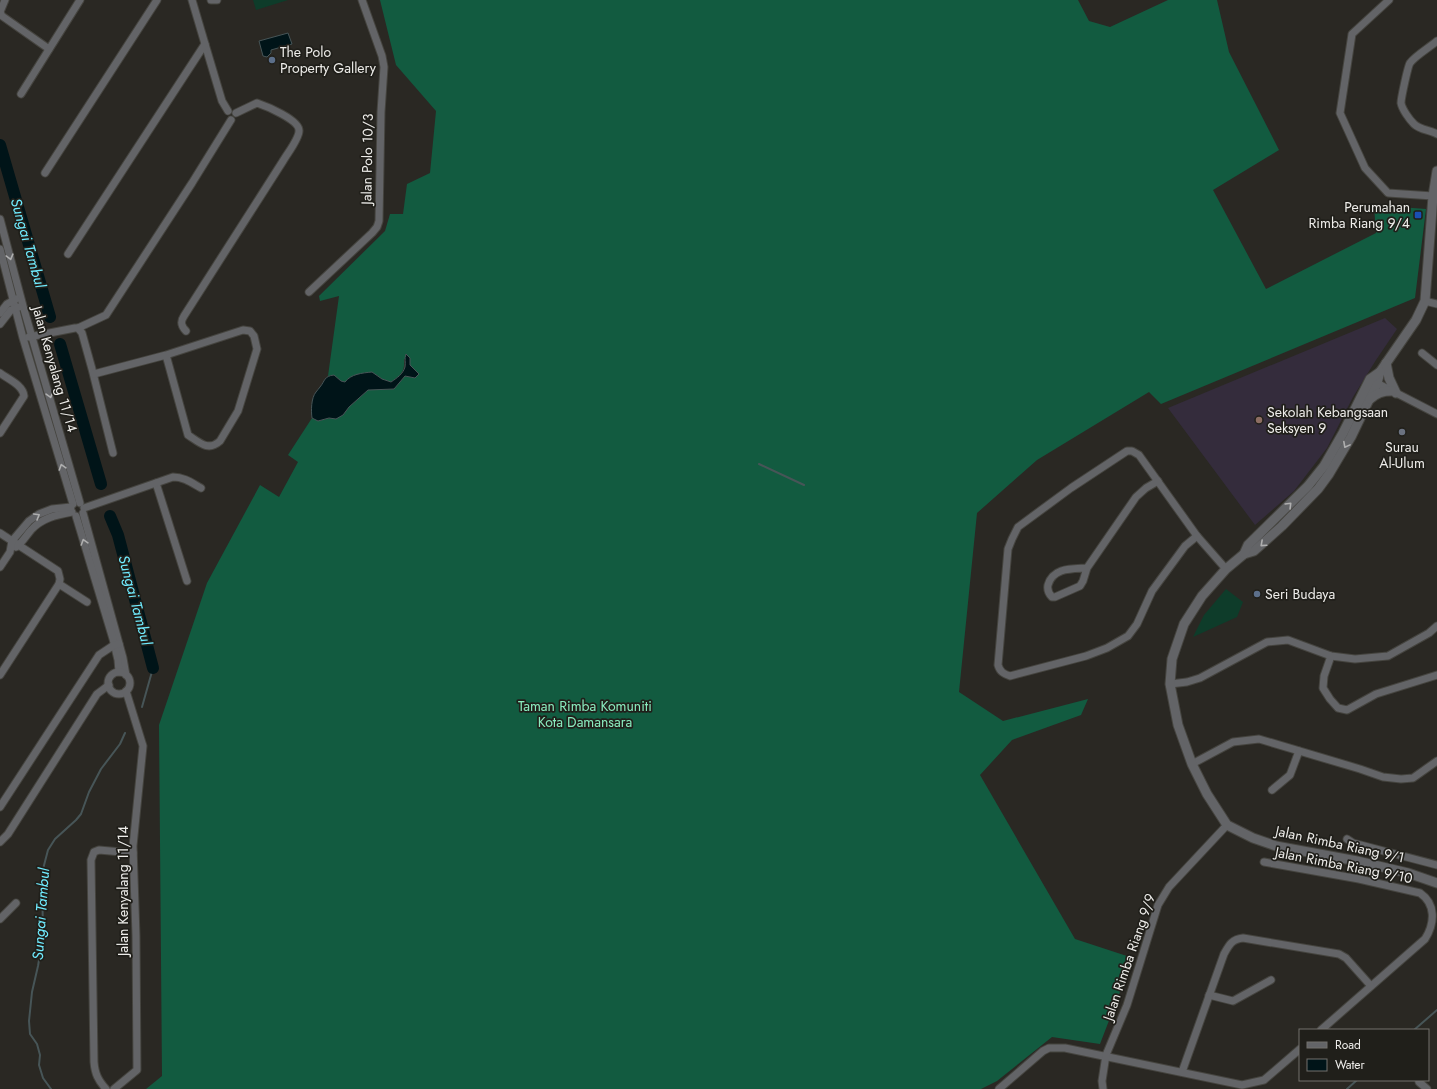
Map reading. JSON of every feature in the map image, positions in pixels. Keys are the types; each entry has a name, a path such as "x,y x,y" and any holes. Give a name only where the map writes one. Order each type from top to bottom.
{"street":[{"path":"5,0 0,12 2,16 49,49"},
{"path":"20,94 80,0"},
{"path":"45,173 157,0"},
{"path":"192,0 222,101 228,111"},
{"path":"211,0 217,0"},
{"name":"Jalan Polo 10/3","path":"309,292 372,233 377,227 379,221 381,112 384,67 382,56 362,0"},
{"path":"1389,0 1352,34 1340,113 1365,168 1388,193 1433,196"},
{"path":"1435,130 1420,128 1414,124 1401,103 1410,63 1437,41"},
{"path":"68,254 205,44"},
{"path":"186,331 181,324 181,320 298,137 298,127 286,117 271,108 257,103 236,112 231,110 228,111"},
{"path":"228,111 226,117 231,120"},
{"path":"23,338 78,328 106,316 231,120 235,118 236,112"},
{"name":"Jalan Rimba Riang 9/1","path":"1437,171 1433,196 1425,301 1416,320 1373,381 1369,400 1345,447 1318,489 1282,526 1254,551 1244,554 1226,569 1202,596 1184,624 1172,659 1170,684 1178,725 1192,764 1225,827 1276,846 1357,861 1408,873 1437,883"},
{"name":"Jalan Kenyalang 11/14","path":"0,219 33,336 77,509"},
{"name":"Jalan Kenyalang 11/14","path":"0,249 23,338 77,509 117,644 118,660 123,673"},
{"path":"0,313 7,304 21,297"},
{"path":"1425,301 1437,304"},
{"path":"0,324 11,310 24,306"},
{"path":"78,328 82,333 94,374 113,453"},
{"path":"94,374 166,355 242,330 250,331 254,336 257,349 238,410 220,441 215,445 211,447 204,445 188,435 166,355"},
{"path":"1422,353 1437,365"},
{"path":"1386,363 1388,378 1394,392"},
{"path":"0,373 24,391 24,396 0,433"},
{"path":"1244,554 1248,545 1308,486 1324,466 1373,381 1437,414"},
{"path":"1369,400 1383,391 1394,392"},
{"path":"1197,536 1185,546 1152,591 1137,624 1128,636 1107,648 1086,656 1010,676 1000,671 998,666 1008,549 1018,528 1071,488 1127,451 1132,450 1139,455 1197,536 1226,569"},
{"path":"0,567 16,543 43,520 53,516 173,477 179,477 201,488"},
{"path":"1087,568 1062,570 1058,572 1053,576 1049,583 1048,589 1050,595 1052,597 1056,597 1080,586 1087,568 1136,497 1146,488 1158,481"},
{"path":"156,483 187,581"},
{"path":"1276,518 1282,526"},
{"path":"0,533 58,571 60,579 59,584 1,672"},
{"path":"59,584 87,602"},
{"path":"1170,684 1187,682 1200,678 1268,642 1288,640 1330,656 1355,659 1388,656 1428,633 1437,626"},
{"path":"0,807 99,655 117,644"},
{"path":"1330,656 1324,676 1323,688 1338,708 1347,710 1376,694 1437,675"},
{"path":"123,673 130,681 129,688 119,694 110,689 109,685 111,676 123,673"},
{"path":"0,842 8,834 97,694 109,685"},
{"name":"Jalan Kenyalang 11/14","path":"114,1089 137,1070 136,936 133,853 143,746 126,691"},
{"path":"1192,764 1233,742 1259,739 1383,778 1413,778 1437,761"},
{"path":"1272,790 1290,775 1299,751"},
{"name":"Jalan Rimba Riang 9/9","path":"1103,1089 1102,1081 1106,1056 1127,1005 1158,905 1169,887 1225,827"},
{"path":"1347,839 1353,843 1437,865"},
{"path":"106,1089 97,1077 94,1062 92,860 94,852 99,850 133,853"},
{"name":"Jalan Rimba Riang 9/10","path":"1264,862 1359,879 1420,893 1426,897 1432,908 1432,924 1430,932 1425,938 1322,1029"},
{"path":"0,919 16,903"},
{"path":"1182,1072 1224,954 1229,944 1237,938 1339,954 1346,958 1371,986"},
{"path":"1209,994 1233,1001 1271,980"},
{"path":"999,1089 1043,1051 1049,1048 1065,1048 1106,1056 1182,1072 1242,1087 1264,1080 1299,1050"},
{"path":"1419,1082 1427,1089"}],"shaded area":[{"name":"Sekolah Kebangsaan Seksyen 9","path":"1385,318 1397,329 1353,397 1327,448 1294,491 1255,525 1168,408"}],"green space":[{"path":"253,0 288,0 256,10"},
{"name":"Taman Rimba Komuniti Kota Damansara","path":"380,0 1078,0 1089,21 1110,27 1168,0 1217,0 1229,52 1279,150 1213,190 1266,289 1376,233 1374,205 1426,209 1415,298 1161,404 1149,392 1037,460 977,513 959,692 1003,721 1088,699 1081,715 1012,740 980,775 1075,939 1133,958 1100,1044 1052,1037 997,1081 981,1089 146,1089 162,1076 159,725 207,583 260,485 279,497 298,462 288,455 312,418 318,421 343,415 349,407 368,390 394,389 405,376 415,378 410,365 410,358 404,359 402,373 391,382 382,379 377,375 345,382 341,381 334,375 328,376 339,296 320,301 319,296 385,231 390,214 403,214 407,184 430,173 436,111 396,65"},
{"path":"1226,589 1243,602 1237,617 1193,637 1204,615"}],"water":[{"path":"288,33 292,44 271,50 271,53 267,57 263,56 259,41"},
{"path":"406,354 410,358 410,365 419,374 415,378 405,376 394,389 368,390 349,407 343,415 336,419 329,418 318,421 312,418 312,401 314,395 326,378 334,375 341,381 345,382 347,379 361,373 372,372 382,379 391,382 403,372"}],"waterway":[{"name":"Sungai Tambul","path":"0,145 50,317"},
{"name":"Sungai Tambul","path":"60,344 101,484"},
{"path":"759,464 804,485"},
{"name":"Sungai Tambul","path":"110,516 118,535 153,668"},
{"name":"Sungai Tambul","path":"142,707 153,668"},
{"name":"Sungai Tambul","path":"51,1089 43,1078 39,1065 40,1055 37,1044 30,1034 29,1021 32,992 43,936 42,873 48,850 55,839 81,814 89,792 101,769 120,744 125,733"},
{"path":"1415,1029 1437,1010"},
{"path":"1347,1089 1356,1081"}],"place":[{"name":"The Polo Property Gallery","path":"272,60"},
{"name":"Perumahan Rimba Riang 9/4","path":"1418,215"},
{"name":"Sekolah Kebangsaan Seksyen 9","path":"1259,420"},
{"name":"Surau Al-Ulum","path":"1402,432"},
{"name":"Seri Budaya","path":"1257,594"}]}
